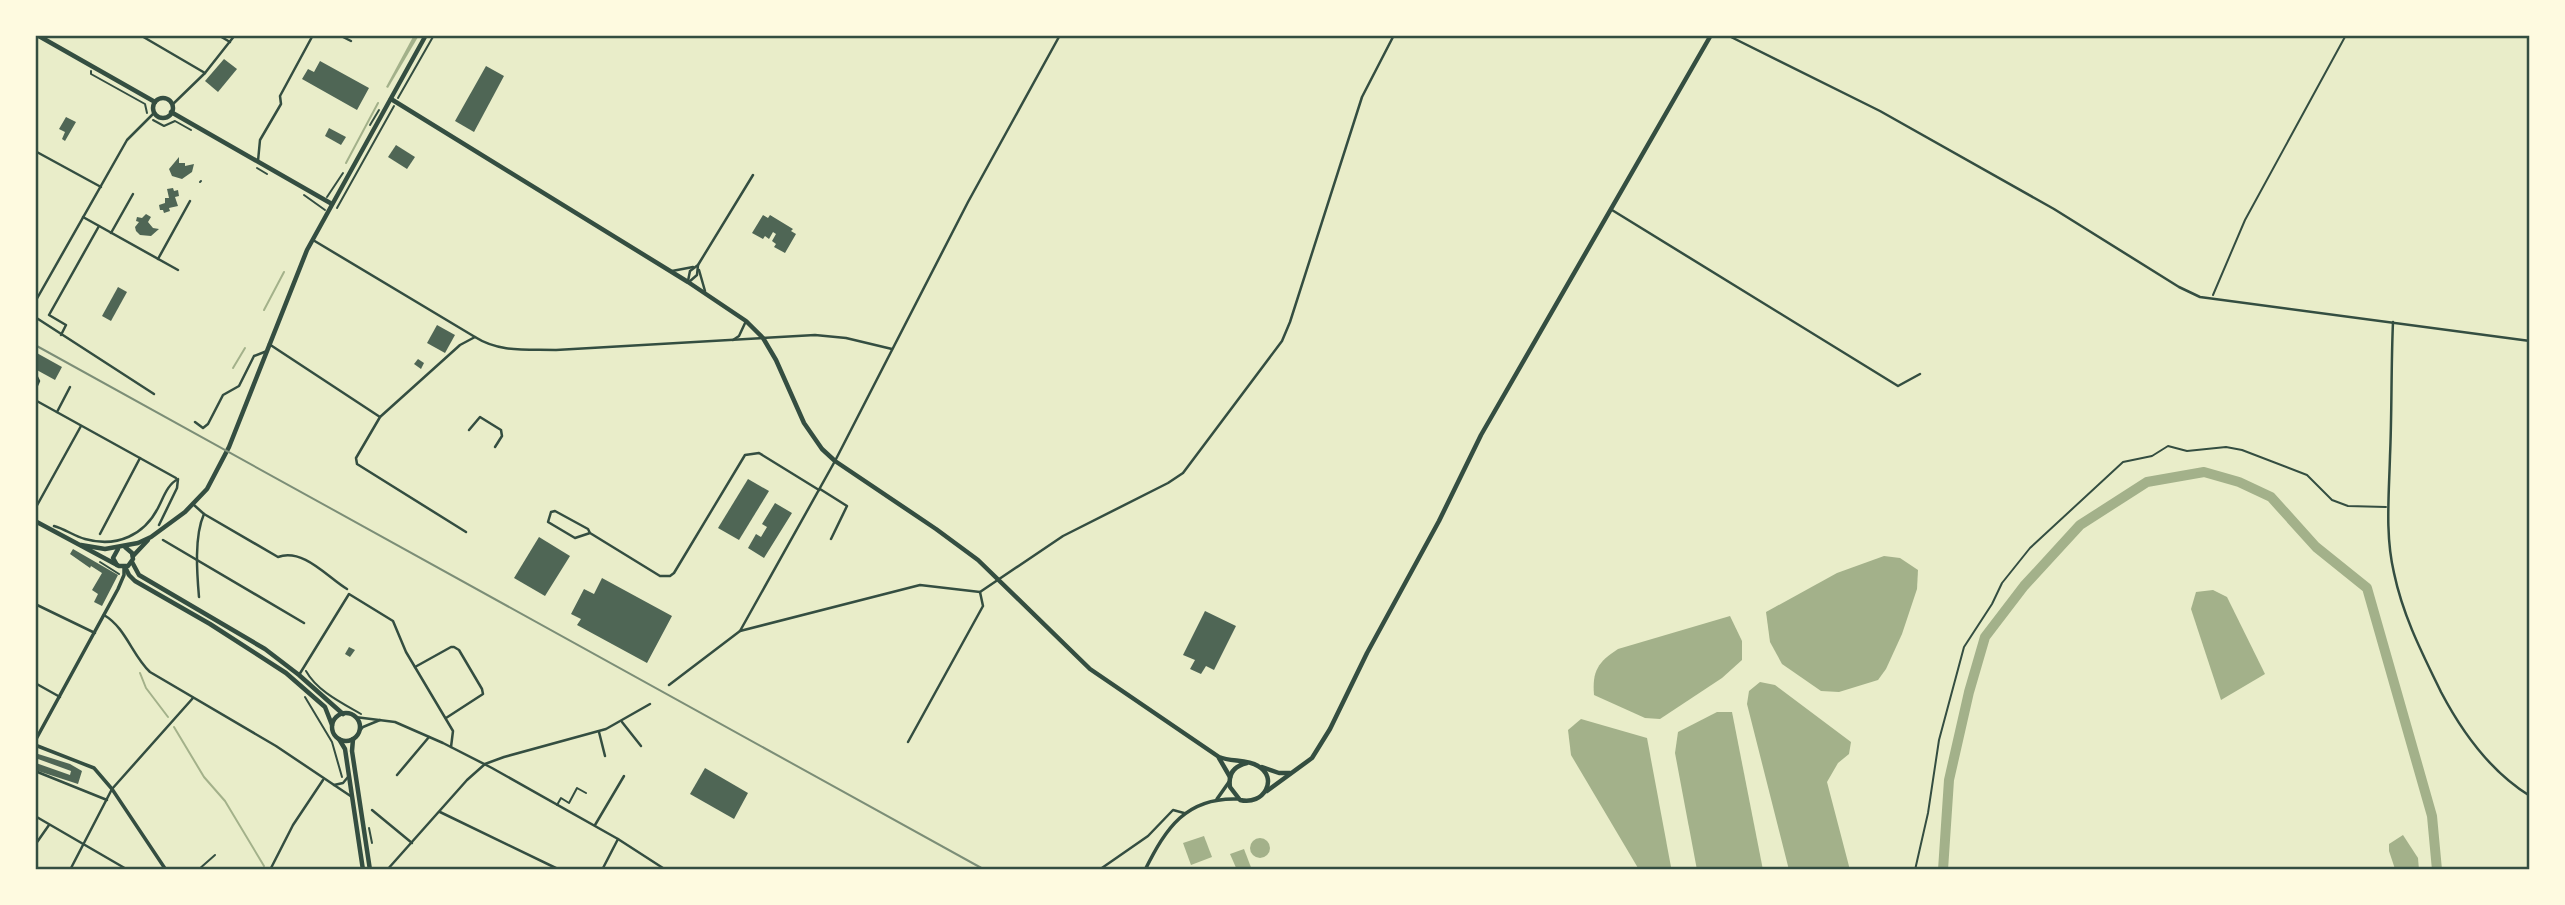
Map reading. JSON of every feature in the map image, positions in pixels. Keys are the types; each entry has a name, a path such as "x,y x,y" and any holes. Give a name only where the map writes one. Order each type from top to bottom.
{"main road":[{"path":"37,35 155,103"},
{"path":"339,739 353,739 359,732 355,717 343,714 265,649 139,575 132,562 133,556 151,537 194,505 207,489 223,459 312,240 393,101 426,35"},
{"path":"1219,757 1232,792 1240,800 1252,801 1312,758 1331,729 1367,653 1439,521 1481,435 1710,35"},
{"path":"164,98 172,105 171,112 164,117 152,115 155,103 164,98"},
{"path":"393,101 688,282 746,321 762,338 812,437 835,461 960,545 998,578 1090,669 1219,757 1279,773 1291,773"},
{"path":"171,112 256,163 332,204"},
{"path":"35,521 122,566 132,562"},
{"path":"80,545 94,549 122,547 151,537"},
{"path":"122,547 130,550 133,556"},
{"path":"122,547 113,555 114,561 135,581 210,624 286,673 329,712 334,733 345,749 363,870"},
{"path":"332,725 336,718 343,714"},
{"path":"353,739 352,751 370,870"},
{"path":"1229,780 1236,767 1247,763"},
{"path":"1259,766 1268,782 1264,794"}],"street":[{"path":"139,35 205,73"},
{"path":"218,35 230,42"},
{"path":"172,105 205,73 235,35"},
{"path":"256,163 260,140 281,104 280,96 313,35"},
{"path":"339,35 351,41"},
{"path":"740,631 835,461 968,202 1060,35"},
{"path":"669,685 740,631 920,585 980,592 1063,536 1183,473 1282,341 1362,97 1394,35"},
{"path":"1727,35 1880,111 2054,209 2179,287 2200,297 2530,341"},
{"path":"35,302 131,134 152,115"},
{"path":"35,151 101,187"},
{"path":"670,271 698,265 753,175"},
{"path":"111,233 133,194"},
{"path":"158,259 190,201"},
{"path":"1610,208 1898,386 1920,374"},
{"path":"83,217 178,270"},
{"path":"61,335 66,325 49,315 99,226"},
{"path":"312,240 488,345 516,350 556,350 816,335 846,338 892,349"},
{"path":"698,265 706,294"},
{"path":"688,282 693,267"},
{"path":"688,282 699,270"},
{"path":"35,317 154,394"},
{"path":"732,340 739,337 746,321"},
{"path":"2393,322 2389,506 2393,572 2404,612 2445,699 2476,748 2518,789 2530,796"},
{"path":"466,532 357,464 356,457 380,417 460,345 475,337"},
{"path":"269,344 380,417"},
{"path":"195,422 203,428 208,424 223,395 239,386 254,356 267,351"},
{"path":"35,373 39,381 35,390"},
{"path":"56,411 70,387"},
{"path":"35,400 178,479"},
{"path":"469,430 480,417 501,430 502,436 495,447"},
{"path":"35,509 81,425"},
{"path":"590,533 575,538 548,522 548,518 551,512 555,511 660,576 670,576 745,454 759,453 847,506 831,539"},
{"path":"100,534 140,458"},
{"path":"159,525 177,488 178,479"},
{"path":"54,526 95,541 129,537 148,524 170,484 178,479"},
{"path":"194,505 204,514 278,557 292,556 309,562 347,589"},
{"path":"199,597 197,560 204,514"},
{"path":"582,526 583,536"},
{"path":"163,540 304,623"},
{"path":"122,566 124,575 35,743 94,768 112,789 166,870"},
{"path":"908,742 983,606 980,592"},
{"path":"299,675 349,594 391,618 415,667 454,733 451,747"},
{"path":"35,604 95,633"},
{"path":"104,615 117,624 142,665 150,672 276,746 352,797"},
{"path":"415,667 454,647 475,677 483,691 482,696 446,718"},
{"path":"35,683 60,697"},
{"path":"70,870 112,789 193,698"},
{"path":"387,870 485,764 598,732 622,722 650,704"},
{"path":"355,717 402,724 451,747 618,839 666,870"},
{"path":"359,732 363,727 382,720"},
{"path":"622,722 641,746"},
{"path":"598,732 605,756"},
{"path":"397,775 429,737"},
{"path":"35,771 107,800"},
{"path":"334,785 343,783 349,775"},
{"path":"594,826 624,776"},
{"path":"270,870 293,825 324,779"},
{"path":"1217,799 1229,780"},
{"path":"1145,870 1161,837 1185,813 1217,799 1240,800"},
{"path":"372,810 412,843"},
{"path":"1099,870 1148,836 1173,810 1185,813"},
{"path":"440,812 560,870"},
{"path":"35,816 128,870"},
{"path":"35,845 49,825"},
{"path":"602,870 618,839"},
{"path":"571,870 580,869"}],"lane":[{"path":"557,805 561,798 569,803 577,788 586,793"},
{"path":"198,870 215,855"}],"path":[{"path":"333,214 393,101 434,35"},
{"path":"2211,299 2245,220 2346,35"},
{"path":"92,66 91,74 145,104 146,112 164,126 175,121 198,134"},
{"path":"256,163 258,170 272,175"},
{"path":"1915,870 1928,813 1939,740 1964,647 1992,604 2002,583 2029,548 2123,462 2152,456 2168,446 2187,451 2226,447 2242,450 2307,475 2332,500 2348,506 2389,506"},
{"path":"101,563 119,574 118,580 121,581"},
{"path":"307,671 310,678 339,703 364,714"},
{"path":"303,693 332,742 343,783"}],"shaded area":[{"path":"414,35 418,37 388,88 386,87"},
{"path":"1884,556 1900,558 1918,570 1917,589 1902,634 1886,669 1878,680 1839,692 1821,691 1782,664 1770,642 1766,612 1837,573"},
{"path":"2213,590 2227,597 2265,674 2221,700 2191,609 2196,592"},
{"path":"1730,616 1742,641 1742,660 1722,678 1660,719 1645,718 1594,695 1595,673 1606,658 1618,649"},
{"path":"1760,682 1775,685 1851,742 1849,754 1838,763 1827,782 1850,870 1789,870 1747,704 1749,691"},
{"path":"1717,712 1732,712 1763,870 1697,870 1675,753 1678,732"},
{"path":"1581,719 1647,738 1671,867 1658,870 1638,868 1571,755 1568,730"},
{"path":"2403,835 2418,858 2419,870 2395,869 2389,844"},
{"path":"1204,836 1212,857 1191,865 1183,843"},
{"path":"1260,838 1267,841 1270,848 1267,855 1260,858 1253,855 1250,848 1253,841"},
{"path":"1244,849 1252,870 1237,870 1230,854"}],"building":[{"path":"224,59 237,69 218,92 205,81"},
{"path":"320,61 369,88 357,110 302,79 308,69 314,72"},
{"path":"486,66 504,76 474,132 455,121"},
{"path":"66,117 76,122 65,141 62,139 65,132 59,129"},
{"path":"329,128 346,137 341,145 325,136"},
{"path":"396,145 415,157 407,169 388,157"},
{"path":"179,157 179,163 185,163 185,166 194,164 192,172 182,179 172,176 169,169"},
{"path":"173,188 174,191 178,190 179,196 175,197 178,206 169,208 170,211 164,213 159,205 165,203 165,198 169,198 167,189"},
{"path":"146,214 151,217 148,222 153,228 159,229 151,236 140,235 135,227 139,222 136,221 137,217 142,218"},
{"path":"763,215 768,218 770,215 793,229 791,231 796,234 785,253 774,247 776,244 772,241 776,234 773,232 769,239 752,233"},
{"path":"118,287 127,292 111,321 102,316"},
{"path":"437,325 455,335 445,353 427,343"},
{"path":"35,352 62,367 55,380 35,369"},
{"path":"418,359 424,363 421,369 414,364"},
{"path":"748,479 769,491 739,540 718,528"},
{"path":"775,503 792,513 764,558 748,548 756,534 761,537 767,527 762,524"},
{"path":"539,537 570,556 545,596 514,578"},
{"path":"73,549 118,575 102,606 94,602 98,594 92,590 102,573 70,554"},
{"path":"602,578 672,616 647,663 577,625 581,619 571,614 584,589 594,594"},
{"path":"1205,611 1236,626 1214,670 1206,666 1201,674 1190,669 1195,660 1183,655"},
{"path":"349,647 355,650 350,657 345,654"},
{"path":"35,753 70,764 82,771 78,784 35,770","holes":["38,759 71,771 70,775 36,763"]},
{"path":"705,768 748,793 734,819 690,794"}],"waterway":[{"path":"346,163 378,103"},
{"path":"264,310 284,272"},
{"path":"233,368 245,348"},
{"path":"1943,870 1949,780 1985,637 2024,586 2080,525 2147,482 2204,472 2239,482 2271,497 2316,547 2367,588 2432,816 2437,870"},
{"path":"140,673 146,688 168,717"},
{"path":"174,727 204,777 225,801 264,866"}],"railway":[{"path":"35,345 985,870"}]}
